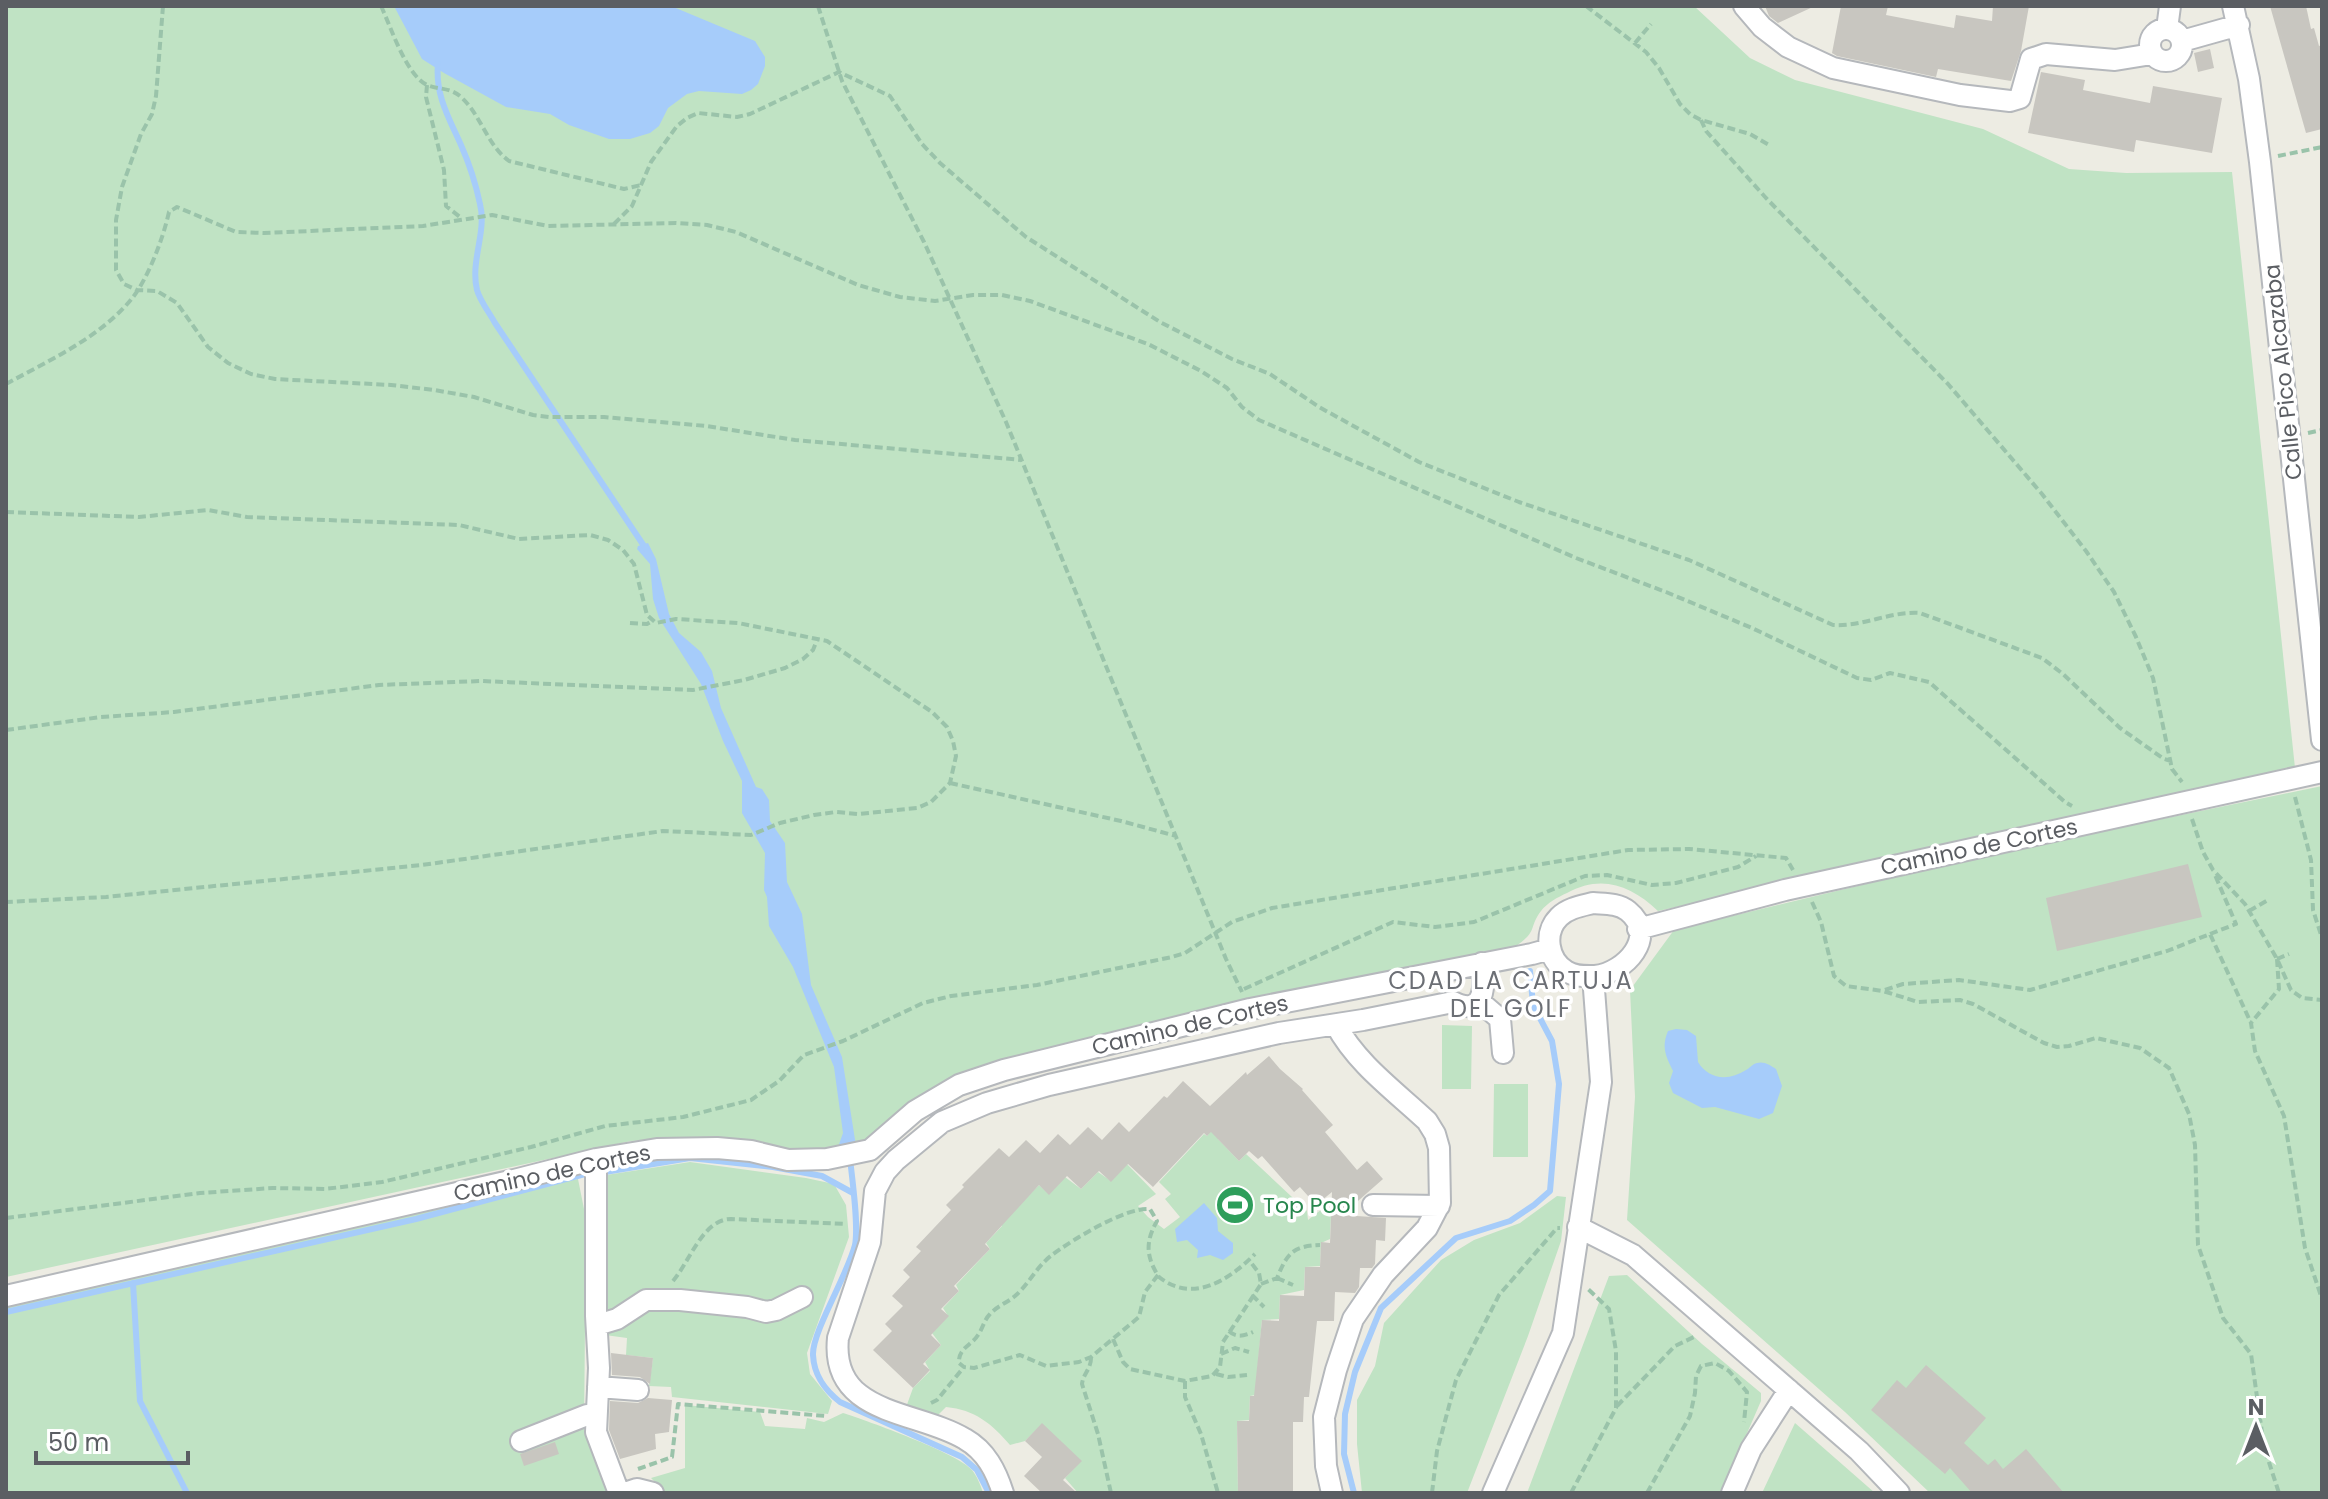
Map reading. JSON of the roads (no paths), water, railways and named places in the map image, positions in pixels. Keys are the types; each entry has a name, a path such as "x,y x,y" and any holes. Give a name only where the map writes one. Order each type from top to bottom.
{"street":[{"path":"1744,6 1762,27 1788,47 1833,68 2010,101 2020,98 2031,59 2046,54 2115,60 2152,54 2159,60 2173,60 2180,55 2170,6"},
{"path":"2174,35 2236,15"},
{"name":"Calle Pico Alcazaba","path":"2236,15 2260,159 2322,740"},
{"name":"Camino de Cortes","path":"1638,929 1803,887 2322,772"},
{"path":"1593,903 1613,904 1629,911 1638,929 1635,953 1623,967 1606,975 1571,974 1556,965 1550,949 1550,933 1558,917 1574,907 1593,903"},
{"name":"Camino de Cortes","path":"6,1296 596,1159 657,1149 717,1148 751,1151 788,1160 827,1159 870,1150 915,1111 959,1085 1004,1070 1246,999 1482,979 1550,949"},
{"path":"1493,1493 1563,1333 1601,1082 1593,976"},
{"path":"1003,1493 997,1473 983,1453 964,1438 863,1399 846,1382 839,1368 838,1338 870,1242 875,1191 896,1160 942,1122 987,1103 1049,1085 1279,1033 1453,1002 1466,1006 1482,979"},
{"path":"1482,979 1500,1019 1503,1053"},
{"path":"1332,1493 1326,1466 1324,1417 1353,1319 1383,1275 1427,1228 1439,1206 1439,1148 1435,1134 1427,1121 1359,1058 1336,1025"},
{"path":"596,1159 596,1432 619,1488 653,1493"},
{"path":"1373,1205 1439,1206"},
{"path":"1578,1227 1633,1255 1859,1451 1899,1493"},
{"path":"597,1325 617,1319 637,1303 655,1299 747,1307 766,1312 802,1297"},
{"path":"598,1387 638,1390"},
{"path":"1732,1493 1751,1449 1789,1390"},
{"path":"521,1441 587,1415 595,1415"}],"water":[{"path":"394,6 671,6 755,41 765,57 765,66 758,84 751,90 742,94 699,91 687,94 668,108 659,126 650,133 630,139 609,139 569,125 550,114 506,107 444,73 422,59"},
{"path":"648,543 656,559 669,614 679,633 701,652 712,671 721,708 756,787 762,789 769,800 770,821 785,843 787,882 802,914 811,985 842,1057 856,1146 837,1150 843,1133 834,1067 793,967 769,926 764,890 765,853 742,813 742,781 701,684 659,618 653,599 650,564 637,549"},
{"path":"1687,1030 1696,1036 1698,1062 1714,1075 1733,1076 1760,1063 1776,1069 1782,1086 1773,1113 1759,1119 1715,1107 1702,1108 1673,1093 1669,1083 1673,1071 1666,1056 1665,1042 1668,1031"},
{"path":"1204,1203 1217,1218 1218,1231 1233,1243 1233,1253 1223,1260 1210,1255 1197,1258 1198,1250 1187,1240 1177,1242 1175,1229"}],"waterway":[{"path":"438,64 441,96 467,159 482,215 475,279 478,294 646,549"},
{"path":"1354,1493 1344,1454 1345,1414 1355,1372 1381,1308 1456,1238 1510,1221 1550,1191 1559,1084 1552,1041 1533,1005 1530,971"},
{"path":"605,1172 690,1158 822,1176 853,1193"},
{"path":"850,1158 856,1214 855,1245 814,1345 818,1376 840,1402 962,1457 977,1470 989,1493"},
{"path":"6,1312 416,1219 585,1174"},
{"path":"133,1283 140,1401 187,1493"}],"place":[{"name":"Top Pool","path":"1235,1205"}],"district":[{"name":"CDAD LA CARTUJA DEL GOLF","path":"1511,994"}]}
